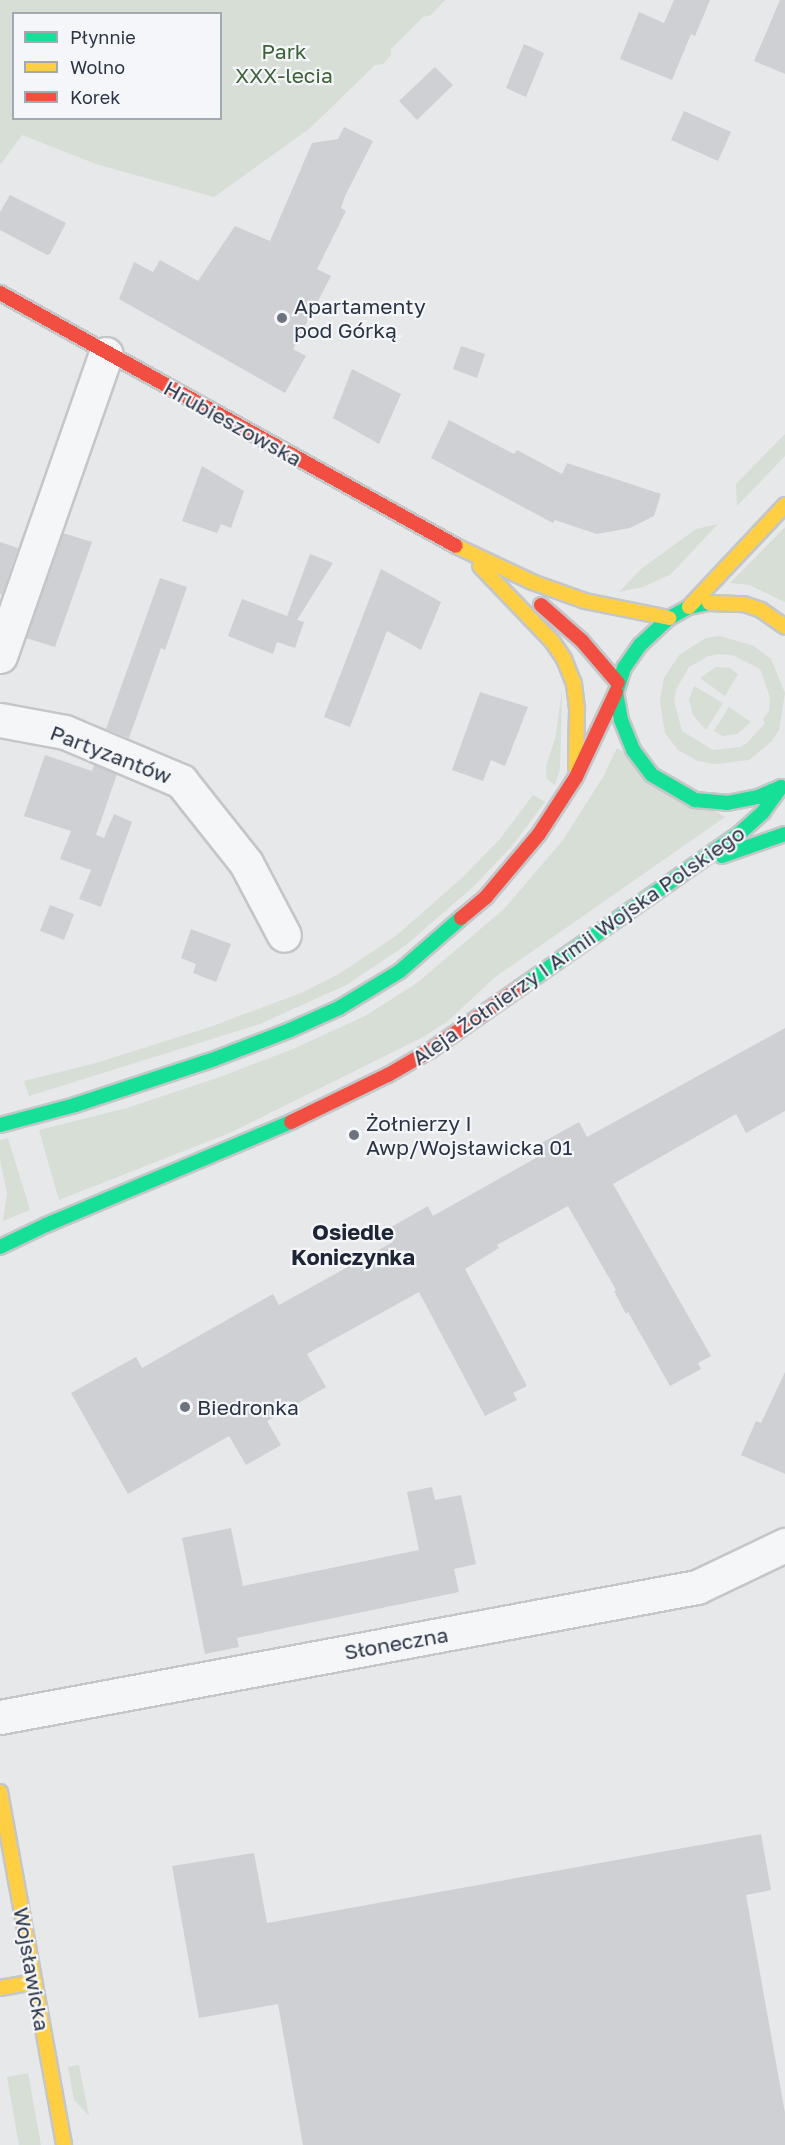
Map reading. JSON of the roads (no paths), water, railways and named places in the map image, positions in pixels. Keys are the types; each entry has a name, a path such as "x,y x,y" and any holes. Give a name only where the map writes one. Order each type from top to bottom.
{"main road":[{"name":"Hrubieszowska","path":"0,293 106,354 466,552"},
{"path":"0,1125 75,1105 212,1060 314,1020 381,984 417,959 498,885 539,834 576,777 617,687 640,645 669,618 689,607 785,505"},
{"path":"466,552 532,582 585,601 669,618"},
{"path":"466,552 565,625 617,687 621,720 633,750 652,775 669,787 695,800 727,803 758,797 784,786"},
{"path":"466,552 552,641 564,659 574,684 577,710 576,777"},
{"path":"689,607 716,602 744,604 761,610 785,627"},
{"name":"Aleja Żołnierzy I Armii Wojska Polskiego","path":"0,1247 46,1225 234,1149 403,1067 452,1037 700,862 763,812 784,786"},
{"path":"700,862 785,834"},
{"name":"Wojsławicka","path":"0,1797 64,2145"},
{"path":"0,1988 34,1982"}],"street":[{"path":"0,656 106,354"},
{"name":"Partyzantów","path":"0,720 65,732 182,781 246,863 284,935"},
{"name":"Słoneczna","path":"0,1717 697,1587 785,1545"}],"place":[{"name":"Apartamenty pod Górką","path":"282,318"},
{"name":"Żołnierzy I Awp/Wojsławicka 01","path":"354,1135"},
{"name":"Biedronka","path":"185,1407"}],"district":[{"name":"Osiedle Koniczynka","path":"353,1244"}],"park label":[{"name":"Park XXX-lecia","path":"284,63"}]}
